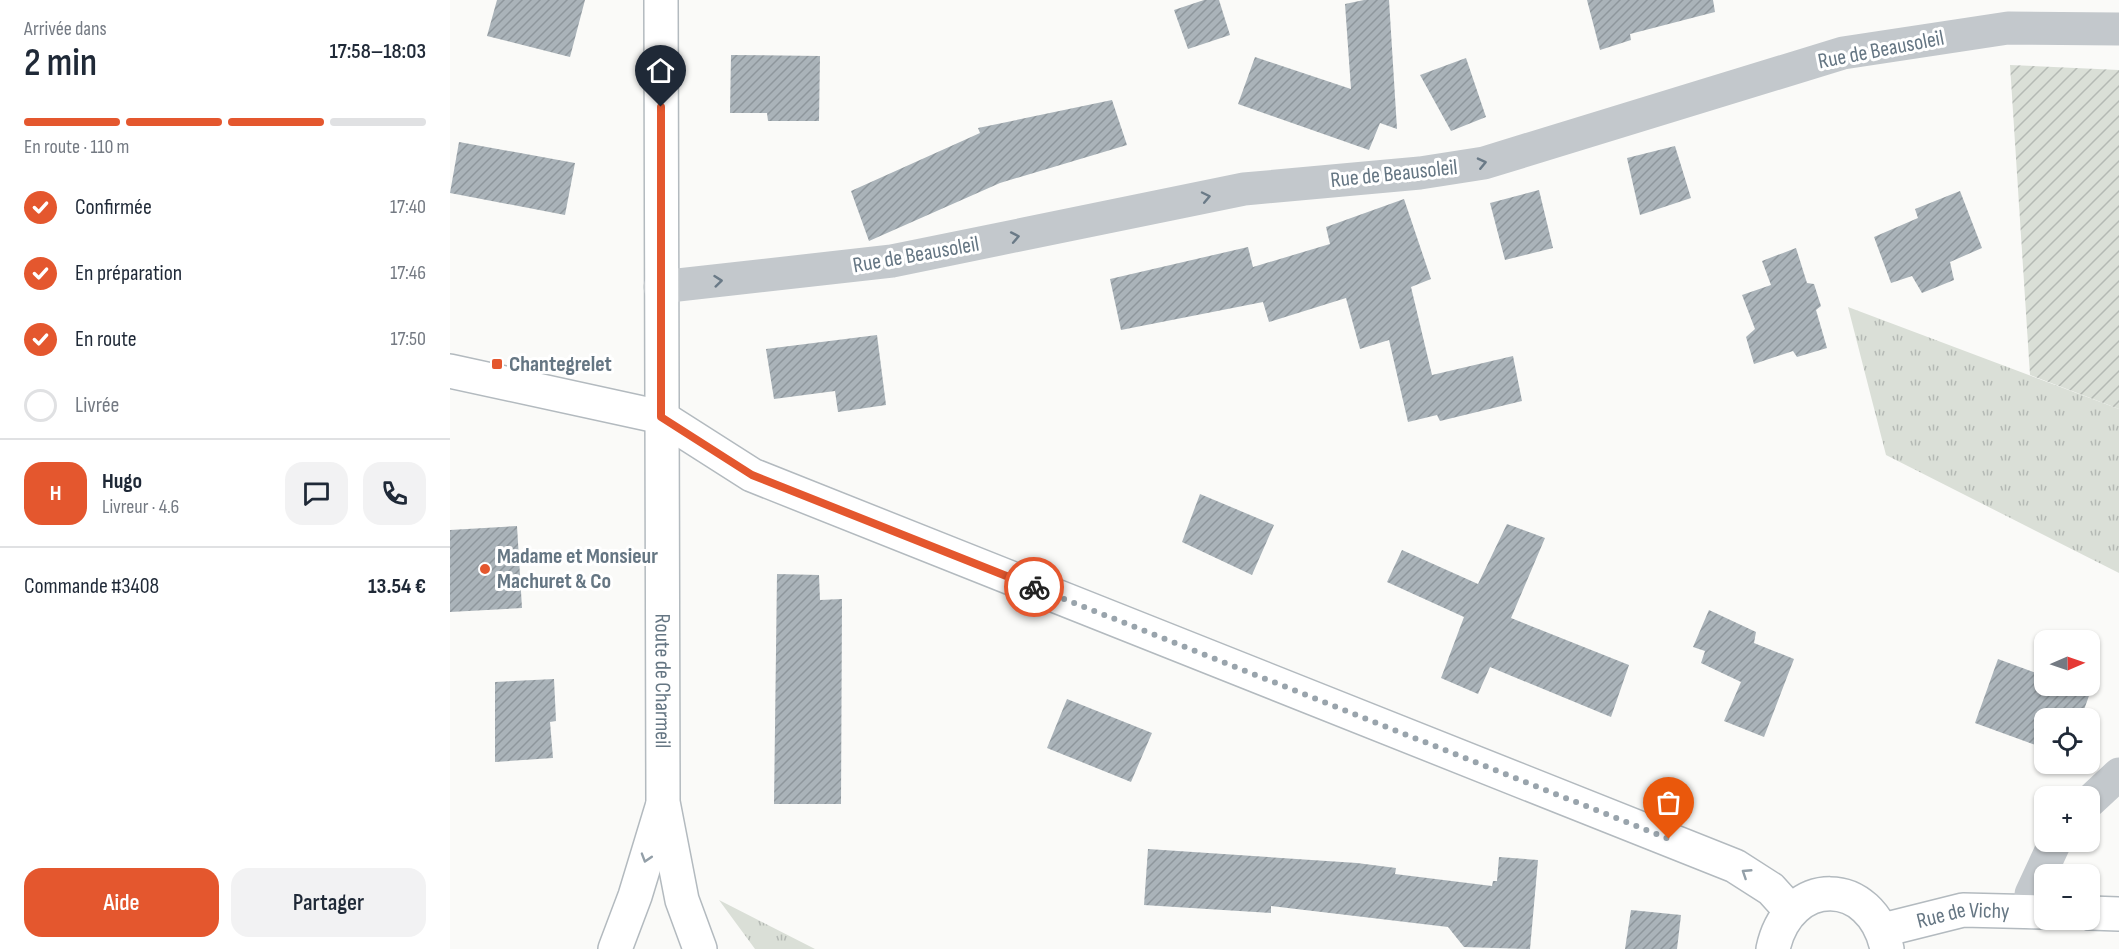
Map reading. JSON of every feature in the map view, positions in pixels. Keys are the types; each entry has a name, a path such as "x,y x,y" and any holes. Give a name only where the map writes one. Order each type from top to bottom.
{"street":[{"name":"Route de Charmeil","path":"661,0 663,802 682,900 700,949"},
{"name":"Rue de Beausoleil","path":"660,287 892,261 1244,189 1420,174 1484,164 1842,53 2008,28 2119,29"},
{"path":"450,371 661,417 752,475 1735,866 1771,889 1790,910"},
{"path":"2100,792 2119,774"},
{"name":"Route de Charmeil","path":"615,949 635,896 663,802"},
{"path":"2034,888 2031,894 2034,902"},
{"path":"1773,949 1778,928 1790,910 1808,898 1830,894 1852,898 1871,911 1885,939"},
{"name":"Rue de Vichy","path":"1885,939 1963,910 2034,912"},
{"path":"2100,913 2119,914"}],"green space":[{"path":"2010,65 2119,70 2119,409 2030,375"},
{"path":"1848,307 2119,409 2119,573 1886,455"},
{"path":"719,900 815,949 755,949"}],"building":[{"path":"497,0 585,0 570,57 487,36"},
{"path":"1204,0 1219,0 1230,35 1188,49 1174,10"},
{"path":"1364,0 1389,0 1397,129 1380,123 1369,150 1238,104 1255,57 1351,89 1345,4"},
{"path":"1587,0 1713,0 1715,12 1630,34 1631,40 1600,50"},
{"path":"731,55 820,56 819,121 768,121 767,113 730,113"},
{"path":"1466,58 1486,117 1451,131 1420,75"},
{"path":"1112,100 1127,145 1000,183 869,241 851,191 980,133 978,128"},
{"path":"459,142 575,163 565,215 450,193"},
{"path":"1675,146 1691,198 1640,215 1627,158"},
{"path":"1539,190 1553,248 1505,260 1490,203"},
{"path":"1960,191 1982,248 1950,262 1954,280 1922,293 1912,276 1891,283 1874,237 1918,218 1915,209"},
{"path":"1404,199 1431,279 1411,287 1432,375 1513,356 1522,401 1440,421 1437,415 1408,422 1389,340 1360,349 1346,298 1269,322 1263,302 1121,330 1110,279 1248,247 1253,267 1330,244 1326,227"},
{"path":"1796,248 1807,283 1814,284 1821,306 1816,310 1827,348 1797,357 1793,351 1754,364 1746,337 1755,329 1742,295 1771,285 1762,261"},
{"path":"877,335 886,405 838,412 835,391 774,399 766,349"},
{"path":"1200,494 1274,525 1252,575 1182,542"},
{"path":"1507,524 1545,538 1511,618 1629,665 1611,717 1490,667 1478,694 1441,678 1464,617 1387,582 1402,550 1478,584"},
{"name":"Madame et Monsieur Machuret & Co","path":"517,526 522,608 450,612 450,530"},
{"path":"777,574 819,575 820,600 842,599 841,804 774,804"},
{"path":"1709,610 1756,632 1754,643 1794,659 1764,737 1724,721 1741,682 1701,663 1705,651 1693,647"},
{"path":"1998,659 2034,672 2034,696 2089,696 2085,708 2034,708 2034,744 1975,723"},
{"path":"554,679 556,721 550,722 553,758 495,762 495,682"},
{"path":"1067,699 1152,733 1131,782 1047,748"},
{"path":"1148,849 1357,863 1396,868 1395,874 1492,886 1493,881 1497,881 1499,857 1538,860 1530,949 1464,947 1448,927 1271,906 1271,913 1144,905"},
{"path":"1631,910 1681,915 1677,949 1625,949"}],"way so far":[{"path":"1034,587 1669,839"}],"place":[{"name":"Chantegrelet","path":"497,364"},
{"name":"Madame et Monsieur Machuret & Co","path":"485,569"}],"route":[{"path":"661,107 661,417 752,475 1034,587"}]}
